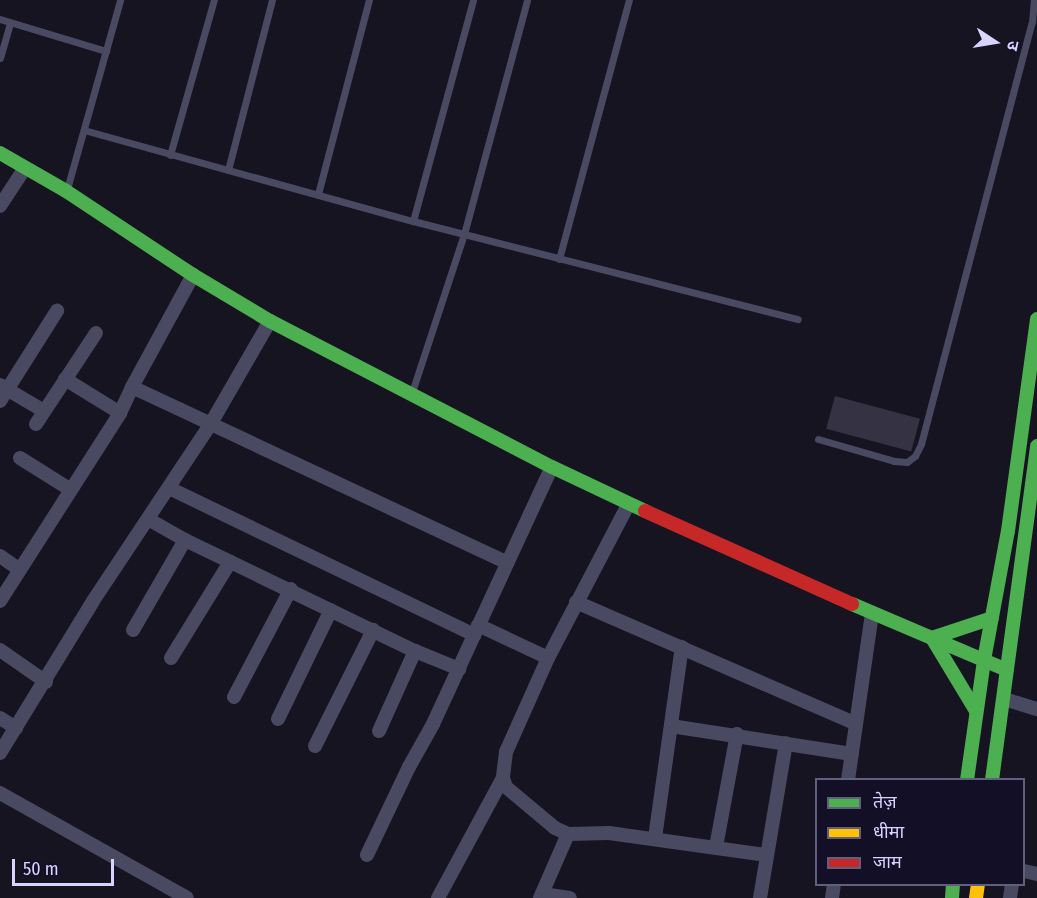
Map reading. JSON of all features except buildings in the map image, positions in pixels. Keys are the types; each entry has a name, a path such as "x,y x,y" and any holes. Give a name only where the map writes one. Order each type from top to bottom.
{"street":[{"path":"0,153 66,191 193,275 270,321 411,395 628,505 1007,670"},
{"path":"0,206 25,168"},
{"path":"0,601 120,413 193,275"},
{"path":"44,411 2,392 57,311"},
{"path":"967,778 984,660 1008,531 1037,320"},
{"path":"0,753 46,682 93,601 210,425 270,321"},
{"path":"36,424 96,333"},
{"path":"65,379 120,413"},
{"path":"132,387 506,562"},
{"path":"992,778 1007,670 1031,537 1037,446"},
{"path":"20,458 71,490"},
{"path":"367,855 459,669 506,562 552,467"},
{"path":"169,488 476,630 548,658"},
{"path":"438,898 503,778 506,752 548,658 628,505"},
{"path":"148,519 230,562 291,589 415,651 459,669"},
{"path":"133,630 185,540"},
{"path":"0,556 20,570"},
{"path":"171,658 230,562"},
{"path":"234,697 291,589"},
{"path":"576,602 856,724"},
{"path":"278,719 331,610"},
{"path":"848,778 872,613"},
{"path":"932,638 992,618"},
{"path":"315,746 373,630"},
{"path":"932,638 976,711"},
{"path":"655,838 682,647"},
{"path":"0,650 46,682"},
{"path":"379,730 415,651"},
{"path":"1004,699 1037,709"},
{"path":"0,718 16,728"},
{"path":"671,726 736,734 852,754"},
{"path":"716,847 736,734"},
{"path":"760,898 786,742"},
{"path":"503,778 506,787 514,796 555,828 568,834 594,832 655,838 766,855"},
{"path":"0,793 187,898"},
{"path":"568,834 541,896 570,898"}],"lane":[{"path":"66,191 120,0"},
{"path":"170,155 214,0"},
{"path":"228,170 272,0"},
{"path":"318,194 369,0"},
{"path":"413,221 473,0"},
{"path":"411,395 464,234 527,0"},
{"path":"559,259 629,0"},
{"path":"818,439 894,461 907,462 918,450 1032,22 1034,0"},
{"path":"0,19 106,51"},
{"path":"0,58 10,22"},
{"path":"84,130 413,221 798,319"}],"traffic: fast":[{"path":"0,153 66,191 193,275 270,321 552,467 645,511"},
{"path":"967,778 984,660 1008,531 1037,319"},
{"path":"992,778 1037,446"},
{"path":"852,604 1007,670"},
{"path":"976,711 932,638 992,618"},
{"path":"952,898 953,886"}],"traffic: slow":[{"path":"976,898 978,886"}],"traffic: jam":[{"path":"645,511 852,604"}]}
